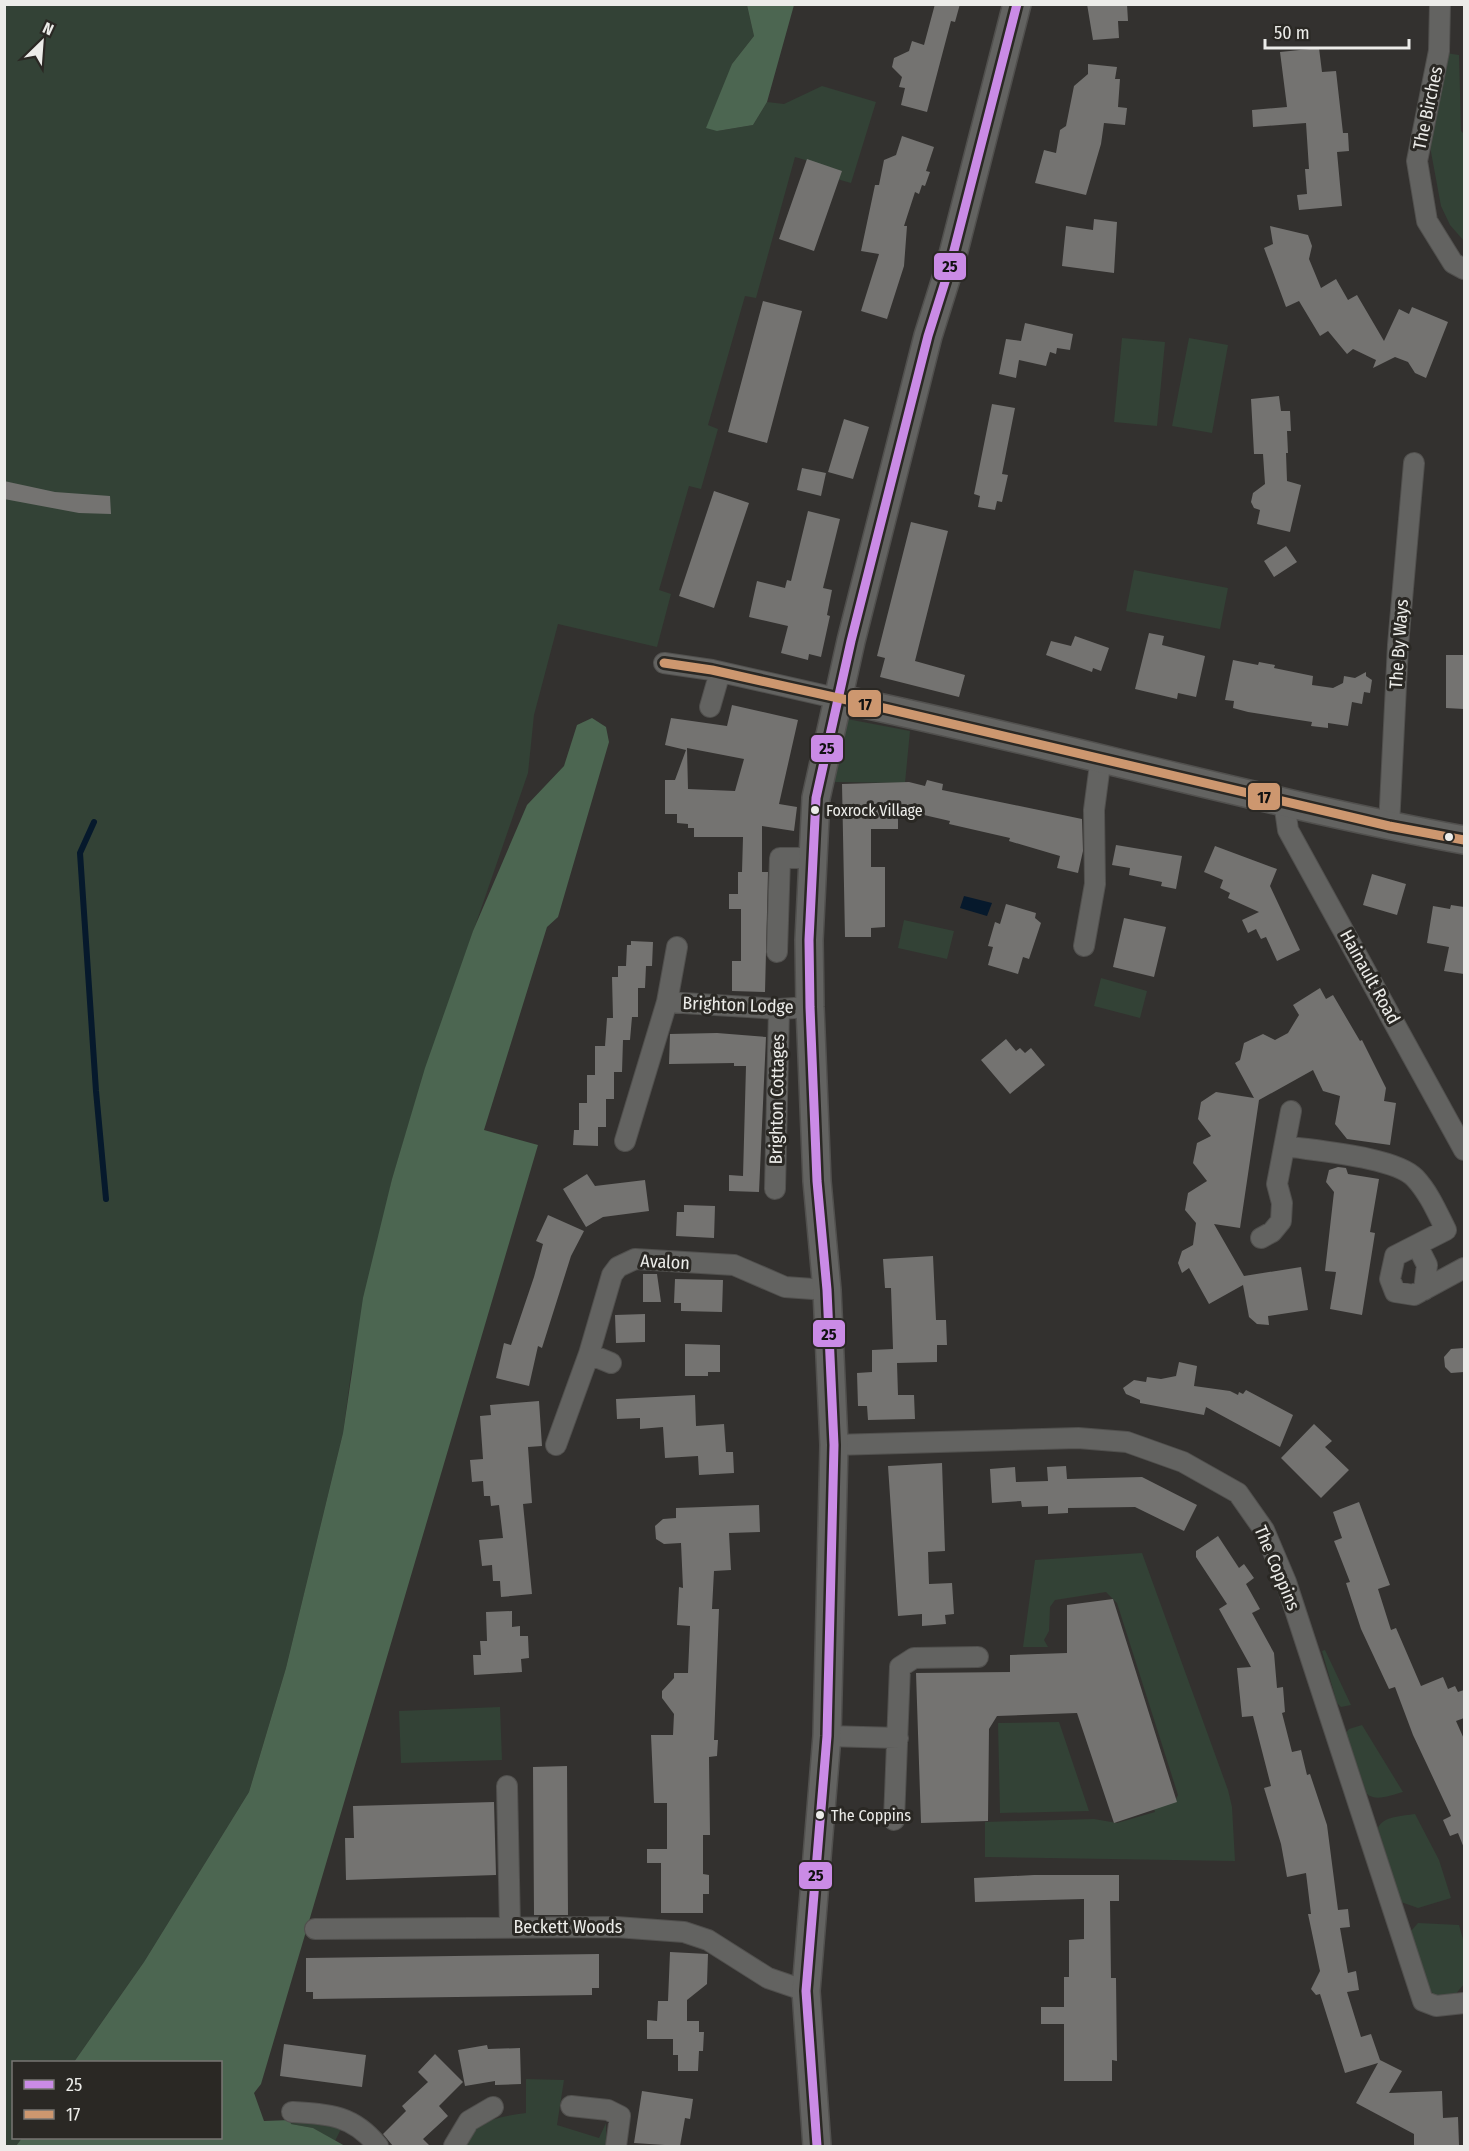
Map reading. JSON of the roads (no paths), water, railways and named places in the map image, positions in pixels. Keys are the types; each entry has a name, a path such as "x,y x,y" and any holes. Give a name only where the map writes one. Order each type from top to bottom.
{"street":[{"path":"816,2146 806,1991 827,1736 834,1445 827,1290 817,1181 810,1007 812,858 816,798 840,699 851,641 928,336 950,266 1017,4"},
{"name":"The Birches","path":"1440,4 1439,51 1417,161 1427,220 1453,263 1464,269"},
{"name":"The By Ways","path":"1389,826 1398,645 1414,463"},
{"path":"664,663 720,672 1101,757 1389,826 1464,840"},
{"path":"710,707 720,672"},
{"path":"1084,946 1095,884 1094,810 1101,757"},
{"name":"Hainault Road","path":"1284,802 1288,830 1464,1150"},
{"path":"777,952 780,858 812,858"},
{"name":"Brighton Lodge","path":"625,1141 638,1126 676,947"},
{"name":"Brighton Lodge","path":"666,1002 779,1009 810,1007"},
{"name":"Brighton Cottages","path":"775,1189 779,1009"},
{"path":"1261,1238 1272,1232 1281,1221 1282,1203 1277,1184 1291,1111"},
{"path":"1285,1146 1392,1164 1414,1176 1430,1198 1446,1230 1395,1256 1389,1279 1395,1292 1414,1295 1464,1268"},
{"path":"1417,1245 1426,1265 1424,1290"},
{"name":"Avalon","path":"556,1445 589,1354 612,1275 618,1267 635,1259 734,1265 785,1287 827,1290"},
{"path":"589,1354 611,1363"},
{"name":"The Coppins","path":"834,1445 1078,1438 1127,1442 1184,1462 1238,1493 1264,1530 1286,1582 1423,2001 1436,2006 1464,2003"},
{"path":"894,1820 900,1667 914,1658 978,1657"},
{"path":"827,1736 898,1738"},
{"path":"507,1786 510,1927"},
{"name":"Beckett Woods","path":"315,1929 616,1927 684,1932 708,1940 768,1978 806,1991"},
{"path":"572,2106 608,2110 620,2116 616,2146"},
{"path":"454,2146 469,2121 493,2107"},
{"path":"292,2112 342,2117 362,2130 378,2146"}],"water":[{"path":"964,896 992,903 987,916 960,908"}],"waterway":[{"path":"94,822 80,853 96,1091 106,1199"}],"place":[{"name":"Foxrock Village","path":"815,810"},
{"name":"The Coppins","path":"820,1815"}]}
